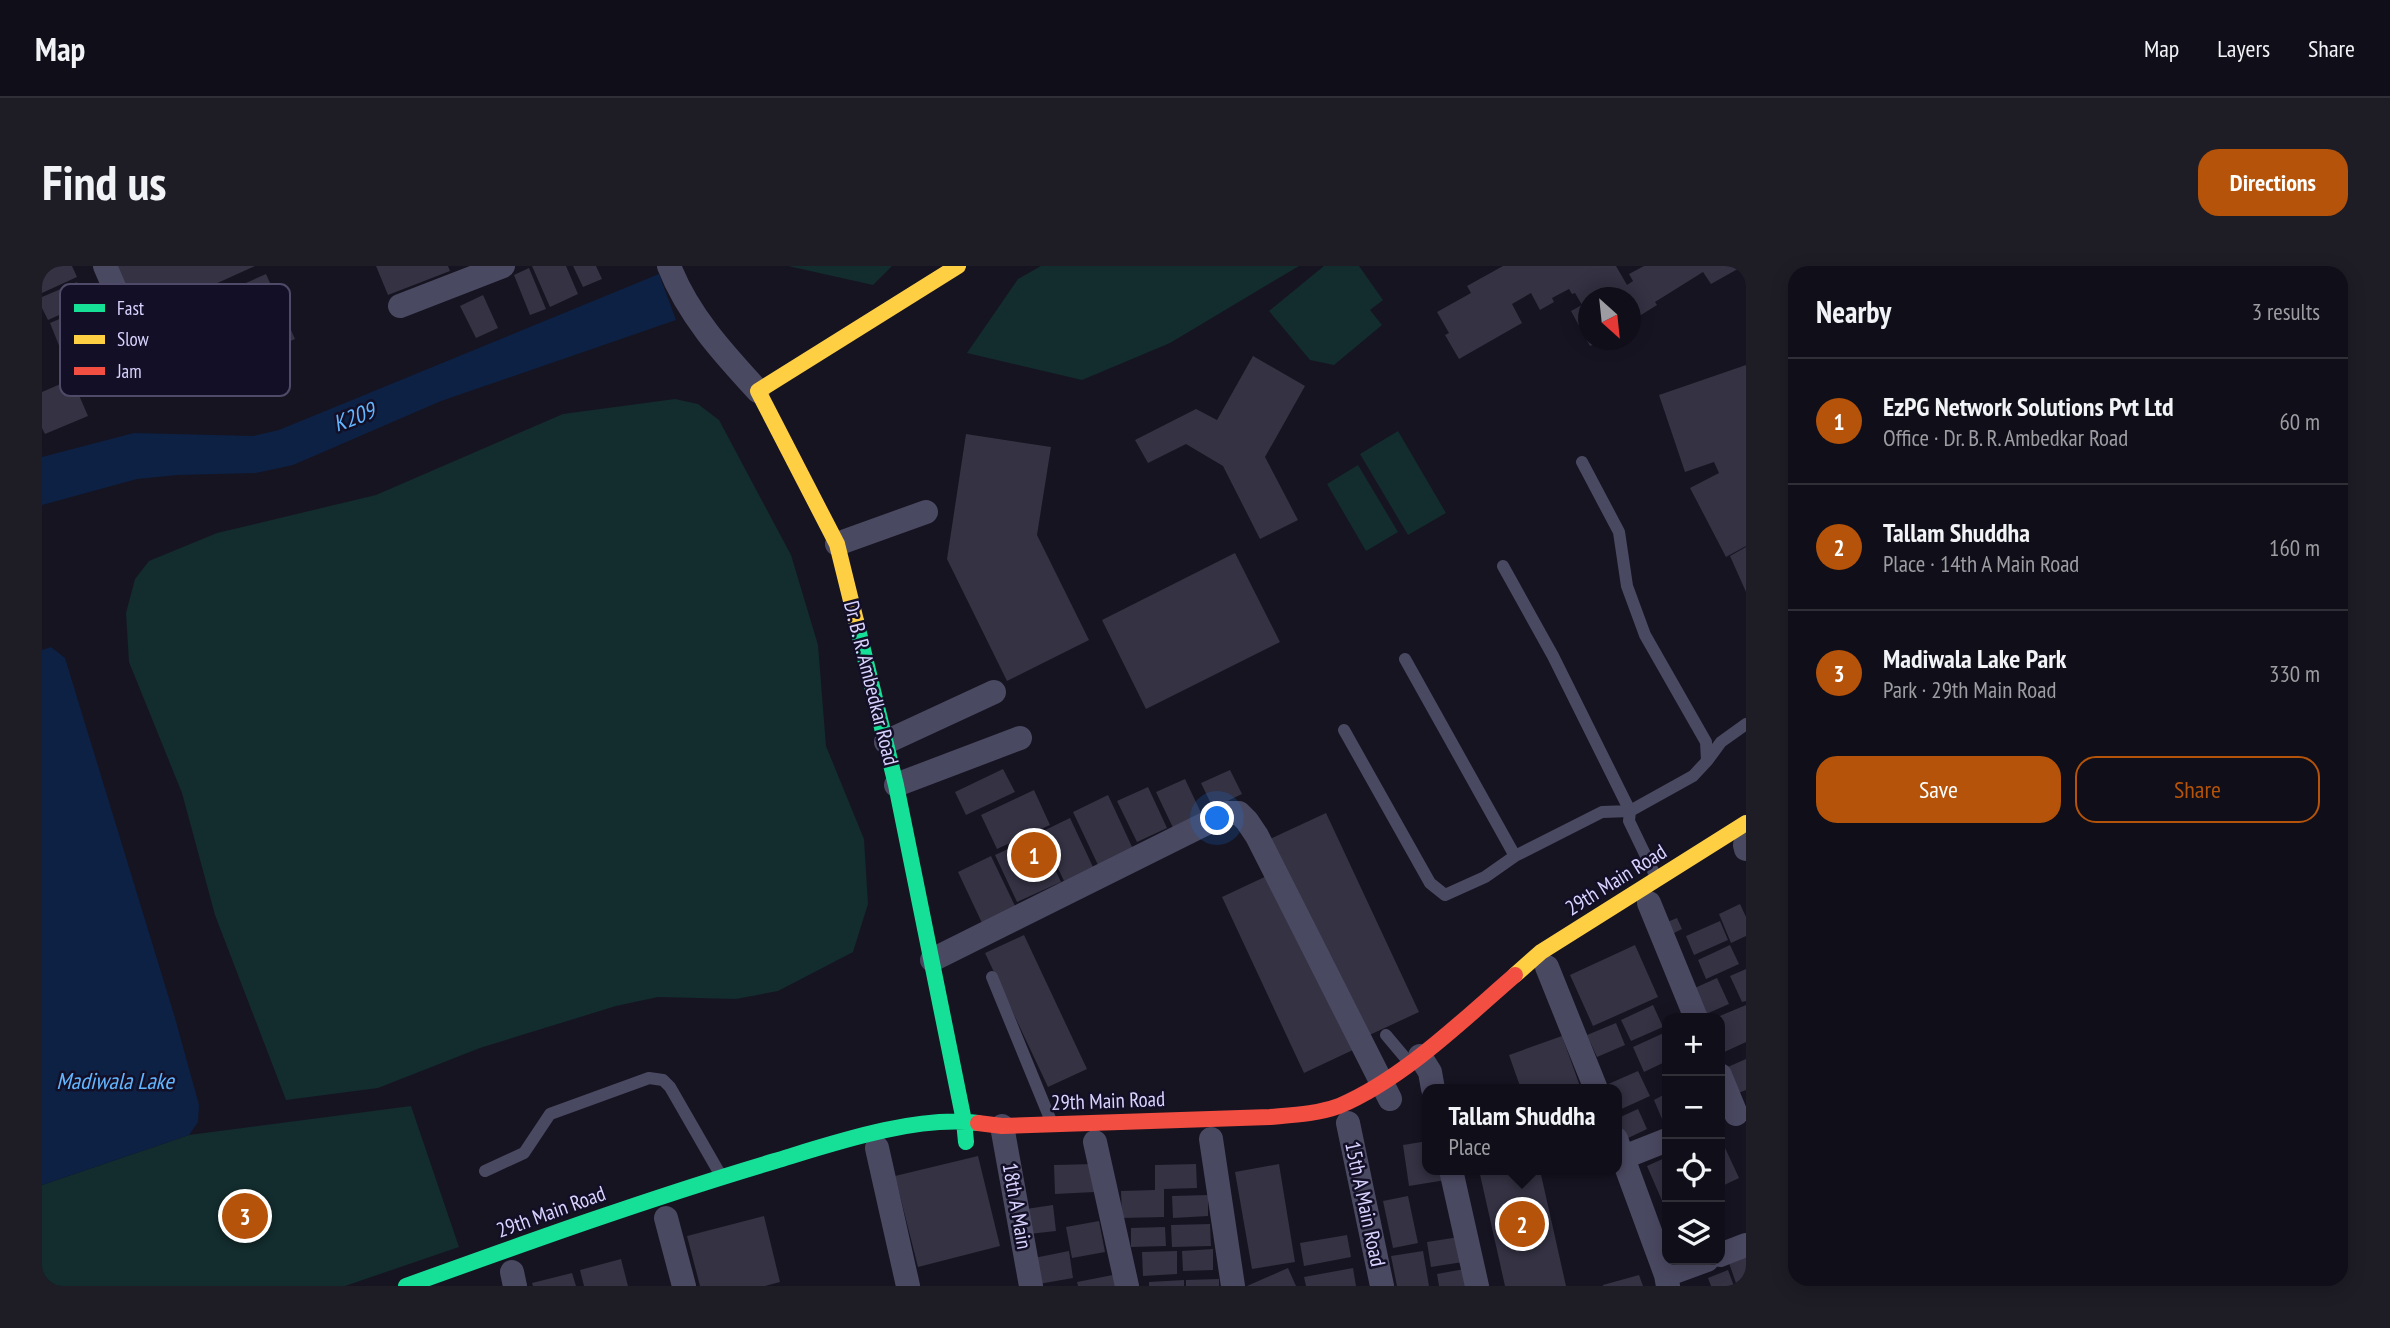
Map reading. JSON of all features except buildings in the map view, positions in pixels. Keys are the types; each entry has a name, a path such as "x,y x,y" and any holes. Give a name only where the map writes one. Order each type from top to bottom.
{"main road":[{"path":"758,391 958,266"},
{"name":"Dr. B. R. Ambedkar Road","path":"758,391 837,544 896,785 964,1121 989,1140"},
{"name":"29th Main Road","path":"406,1286 661,1195 892,1128 964,1121 989,1140 1053,1124 1305,1114 1387,1095 1425,1070 1541,952 1657,879 1743,842"},
{"path":"1510,1001 1553,964"},
{"path":"775,1178 813,1164 887,1147"}],"street":[{"path":"105,266 113,284"},
{"path":"400,306 503,266"},
{"name":"Dr. B. R. Ambedkar Road","path":"670,266 677,286 707,334 758,391"},
{"path":"837,544 926,512"},
{"path":"886,742 994,692"},
{"path":"896,785 1020,738"},
{"path":"932,960 1227,813 1239,813 1257,836 1387,1095"},
{"path":"1648,904 1694,1013"},
{"path":"1553,964 1594,1084"},
{"path":"1720,1076 1734,1115"},
{"name":"15th A Main Road","path":"1345,1123 1382,1286"},
{"path":"1211,1139 1233,1286"},
{"name":"18th A Main","path":"989,1140 1031,1286"},
{"path":"1622,1148 1662,1141"},
{"path":"1095,1142 1128,1286"},
{"path":"887,1147 908,1286"},
{"path":"1622,1154 1667,1281 1697,1265"},
{"path":"1452,1175 1477,1286"},
{"path":"666,1218 684,1286"},
{"path":"1725,1253 1746,1245"}],"lane":[{"path":"1583,462 1619,532 1627,586 1645,635 1706,742 1707,761"},
{"path":"1503,566 1553,656 1630,811 1629,821 1657,879"},
{"path":"1405,659 1515,856"},
{"path":"1344,730 1430,883 1445,895 1485,877 1515,856 1602,812 1630,811 1693,776 1721,742 1746,724"},
{"path":"992,977 1053,1124"},
{"path":"1386,1035 1425,1070"},
{"path":"485,1171 524,1153 550,1114 649,1078 663,1080 670,1087 722,1177"}],"green space":[{"path":"788,266 892,266 873,285"},
{"path":"1041,266 1299,266 1170,343 1082,380 967,353 1018,279"},
{"path":"1324,266 1359,266 1383,300 1370,310 1382,325 1334,365 1310,360 1269,311"},
{"path":"675,399 698,404 719,420 791,555 818,645 826,746 864,839 868,904 853,952 778,991 736,999 658,997 616,1006 480,1048 378,1088 286,1100 215,915 182,793 129,662 126,613 135,579 149,561 217,533 376,495 563,414"},
{"path":"1398,431 1446,513 1408,535 1360,454"},
{"path":"1358,465 1398,532 1366,551 1327,484"},
{"path":"411,1106 459,1247 345,1286 42,1286 42,1185 189,1135"}],"water":[{"name":"K209","path":"659,274 676,320 441,401 293,465 256,473 137,479 42,505 42,457 134,433 253,436 279,430"},
{"name":"Madiwala Lake","path":"51,647 65,658 199,1105 198,1122 189,1135 42,1185 42,650"}],"traffic: fast":[{"path":"856,621 896,785 966,1142"},
{"path":"406,1286 635,1205 849,1139 928,1123 978,1123"}],"traffic: slow":[{"path":"856,621 837,544 758,391 958,266"},
{"path":"1515,975 1541,952 1746,823"}],"traffic: jam":[{"path":"978,1123 1002,1126 1270,1117 1331,1109 1363,1094 1409,1065 1515,975"}],"place":[{"name":"EzPG Network Solutions Pvt Ltd","path":"1034,855"},
{"name":"Madiwala Lake Park","path":"245,1216"},
{"name":"Tallam Shuddha","path":"1522,1224"}]}
